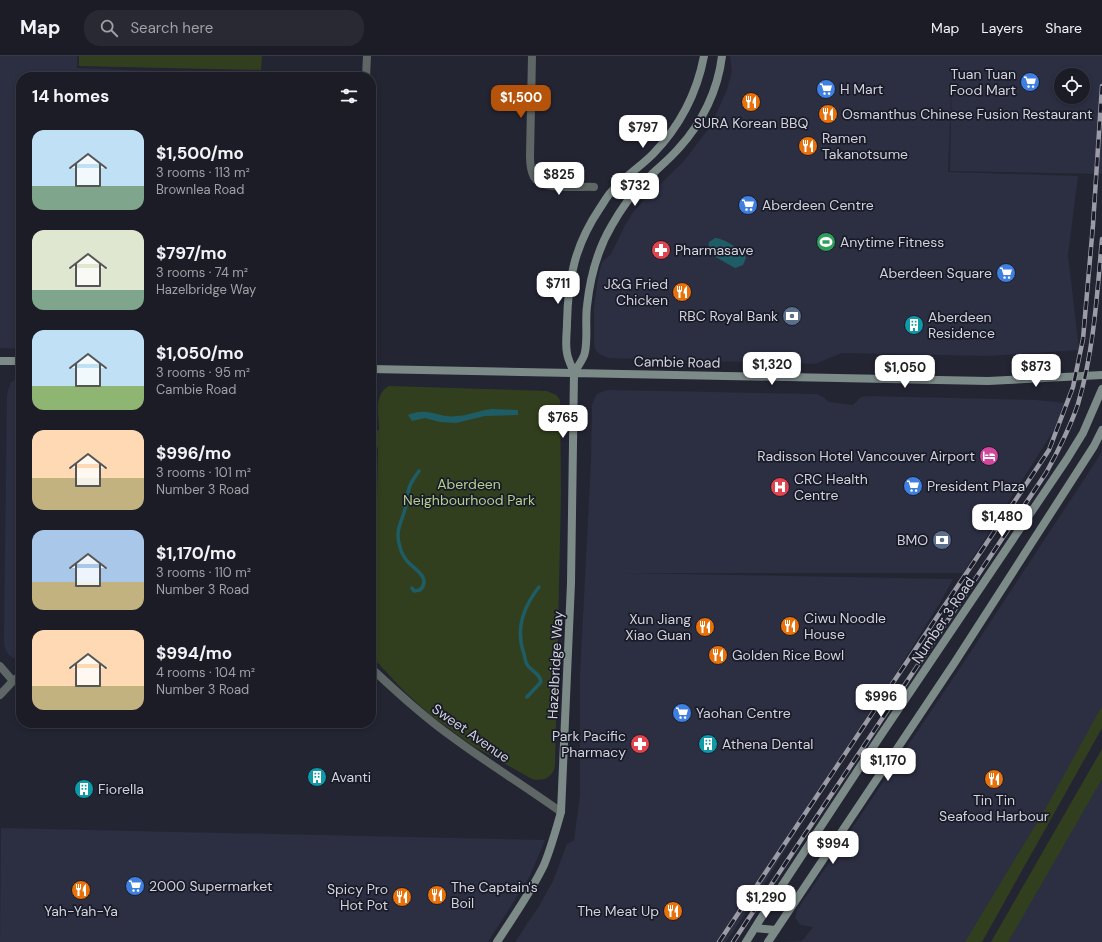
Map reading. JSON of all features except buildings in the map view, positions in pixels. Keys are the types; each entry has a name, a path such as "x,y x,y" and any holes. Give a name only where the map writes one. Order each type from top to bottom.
{"main road":[{"name":"Hazelbridge Way","path":"497,942 524,901 544,864 552,845 561,812 571,583 574,373 567,353 568,306 571,273 579,246 592,219 612,191 653,154 678,123 696,88 704,56"},
{"name":"Hazelbridge Way","path":"574,373 585,353 587,307 591,277 598,254 611,226 627,201 642,183 679,149 694,130 712,95 720,70 722,56"},
{"path":"0,361 16,362"},
{"name":"Cambie Road","path":"376,369 988,381 1102,374"},
{"name":"Number 3 Road","path":"746,942 868,756 1067,459 1083,433 1102,390"},
{"path":"768,942 886,767 1005,585 1094,446 1102,430"},
{"path":"868,756 886,767"},
{"path":"755,928 776,930"}],"street":[{"path":"366,72 367,56"},
{"path":"532,56 530,156 531,166 535,178 548,186 594,187"},
{"path":"0,666 13,681"},
{"name":"Sweet Avenue","path":"376,673 414,707 455,740 561,812"},
{"path":"0,695 16,679"}],"shaded area":[{"path":"0,56 77,56 77,68 172,72 16,72 16,349 0,348"},
{"path":"730,56 1102,56 1102,174 950,171 952,71 948,172 1078,176 1068,255 1079,350 988,356 842,353 815,364 608,358 599,354 595,349 594,343 594,308 598,277 602,262 611,254 625,225 634,211 684,161 709,128 727,89 732,71"},
{"path":"715,238 728,242 737,248 746,258 743,265 735,268 712,255 709,249 709,242"},
{"path":"16,380 16,658 9,655 6,651 4,643 7,397 11,382"},
{"path":"608,390 817,394 829,402 853,405 861,397 867,396 1036,400 1065,403 1056,427 963,573 622,573 953,579 941,601 749,908 726,942 515,942 539,906 553,881 567,844 574,840 580,795 580,674 591,462 592,405 596,395"},
{"path":"492,409 518,410 518,415 485,416 456,423 440,422 425,418 412,421 408,415 428,412 445,416 458,416"},
{"path":"1102,452 1102,714 968,942 781,942 802,941 813,927 801,925 798,922 795,918 797,910 962,665"},
{"path":"1102,773 1102,942 1003,942"},
{"path":"1,828 545,840 530,876 488,942 0,942"}],"green space":[{"path":"79,56 262,56 261,70 79,66"},
{"name":"Aberdeen Neighbourhood Park","path":"389,386 547,391 556,395 560,400 561,493 555,766 550,776 547,778 540,780 532,779 473,746 429,714 403,690 376,660 378,448 376,444 376,431 379,430 378,405 381,394"},
{"path":"1102,706 1102,728 982,942 965,942 1047,806"},
{"path":"1102,749 1102,779 1008,942 991,942"}],"waterway":[{"path":"412,588 414,591 420,590 424,582 421,574 407,561 400,549 398,530 405,511 409,487 419,471"},
{"path":"527,697 541,682 539,677 526,662 520,636 522,618 525,610 539,587"}],"railway":[{"path":"719,942 1049,450 1073,387 1083,339 1093,225 1102,86"},
{"path":"733,942 1046,473 1055,456 1068,431 1075,413 1088,363 1094,322 1102,239"}],"place":[{"name":"Tuan Tuan Food Mart","path":"1030,82"},
{"name":"H Mart","path":"826,89"},
{"name":"SURA Korean BBQ","path":"751,102"},
{"name":"Osmanthus Chinese Fusion Restaurant","path":"828,114"},
{"name":"Ramen Takanotsume","path":"808,146"},
{"name":"Aberdeen Centre","path":"748,205"},
{"name":"Anytime Fitness","path":"826,242"},
{"name":"Pharmasave","path":"661,250"},
{"name":"Aberdeen Square","path":"1006,273"},
{"name":"J&G Fried Chicken","path":"682,292"},
{"name":"RBC Royal Bank","path":"792,316"},
{"name":"Aberdeen Residence","path":"914,325"},
{"name":"Radisson Hotel Vancouver Airport","path":"989,456"},
{"name":"President Plaza","path":"913,486"},
{"name":"CRC Health Centre","path":"780,487"},
{"name":"BMO","path":"942,540"},
{"name":"Ciwu Noodle House","path":"790,626"},
{"name":"Xun Jiang Xiao Guan","path":"705,627"},
{"name":"Golden Rice Bowl","path":"718,655"},
{"name":"Yaohan Centre","path":"682,713"},
{"name":"Park Pacific Pharmacy","path":"640,744"},
{"name":"Athena Dental","path":"708,744"},
{"name":"Avanti","path":"317,777"},
{"name":"Tin Tin Seafood Harbour","path":"994,779"},
{"name":"Fiorella","path":"84,789"},
{"name":"2000 Supermarket","path":"135,886"},
{"name":"Yah-Yah-Ya","path":"81,890"},
{"name":"The Captain's Boil","path":"437,895"},
{"name":"Spicy Pro Hot Pot","path":"402,897"},
{"name":"The Meat Up","path":"673,911"}]}
